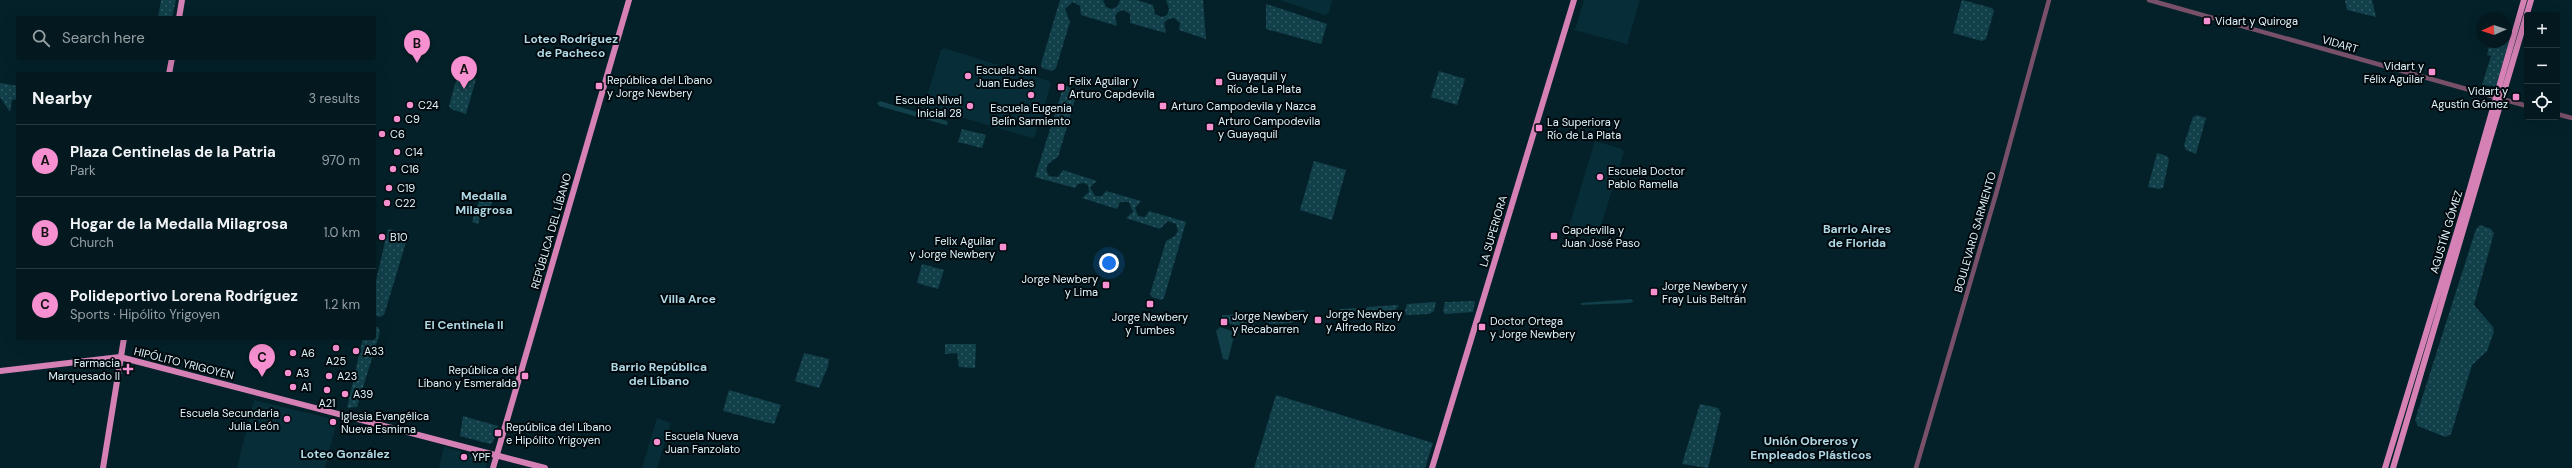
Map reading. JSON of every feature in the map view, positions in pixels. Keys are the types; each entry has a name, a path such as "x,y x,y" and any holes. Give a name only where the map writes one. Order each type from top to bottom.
{"main road":[{"path":"179,16 182,0"},
{"name":"REPÚBLICA DEL LÍBANO","path":"493,468 629,0"},
{"name":"LA SUPERIORA","path":"1432,468 1574,0"},
{"name":"AGUSTÍN GÓMEZ","path":"2393,468 2500,98 2524,0"},
{"name":"AGUSTÍN GÓMEZ","path":"2385,468 2531,0"},
{"path":"170,72 172,60"},
{"path":"103,468 124,340"},
{"name":"HIPÓLITO YRIGOYEN","path":"0,371 120,357 497,454 545,468"}],"street":[{"name":"BOULEVARD SARMIENTO","path":"1916,468 1996,194 2048,0"},
{"name":"VIDART","path":"2149,0 2524,105"},
{"path":"2560,115 2572,118"}],"shaded area":[{"path":"161,0 176,0 172,16 158,16"},
{"path":"1060,0 1103,0 1106,7 1112,9 1118,6 1120,0 1137,0 1153,5 1155,14 1162,17 1167,15 1169,9 1166,0 1203,0 1206,39 1179,30 1180,23 1174,18 1168,19 1164,23 1166,33 1130,23 1130,14 1123,10 1118,12 1115,16 1117,26 1081,15 1080,6 1073,2 1065,9 1070,22 1056,68 1052,71 1042,68 1041,64"},
{"path":"1280,0 1332,0 1329,13 1325,15"},
{"path":"1584,0 1640,0 1627,44 1574,30"},
{"path":"1962,0 1992,8 1994,11 1986,39 1982,41 1953,33"},
{"path":"2345,0 2372,0 2376,17 2347,10"},
{"path":"1266,4 1327,24 1321,44 1266,29"},
{"path":"944,48 1049,81 1051,84 1035,136 1032,138 926,107 925,103 941,50"},
{"path":"2489,48 2507,48 2496,86 2482,85 2491,56 2487,55"},
{"path":"1439,71 1465,79 1457,105 1431,97"},
{"path":"461,75 476,79 466,114 451,109 449,106 457,77"},
{"path":"0,83 16,86 16,99 12,100 10,112 0,97"},
{"path":"1066,86 1075,89 1077,93 1058,157 1047,167 1046,170 1049,176 1058,177 1063,170 1097,181 1090,187 1095,196 1102,196 1106,191 1141,201 1135,208 1138,216 1145,217 1149,211 1186,222 1164,298 1161,300 1152,297 1150,294 1166,241 1175,236 1178,231 1176,224 1168,221 1160,229 1126,218 1133,212 1129,202 1120,202 1117,209 1082,198 1089,192 1088,185 1084,183 1078,184 1075,188 1035,177 1063,88"},
{"path":"880,101 947,121 948,124 946,125 879,106 877,103"},
{"path":"2197,115 2206,118 2196,154 2186,150 2184,145 2193,117"},
{"path":"962,129 986,135 982,148 958,142"},
{"name":"Escuela Doctor Pablo Ramella","path":"1595,141 1622,149 1624,152 1598,235 1594,237 1568,230"},
{"path":"2157,153 2167,156 2169,160 2163,188 2159,189 2148,187"},
{"path":"1314,161 1346,170 1332,220 1300,210"},
{"path":"482,193 494,196 488,215 481,213 478,224 472,222"},
{"path":"2480,225 2491,229 2494,233 2474,305 2493,327 2494,332 2487,351 2472,365 2451,434 2445,437 2418,426 2415,420 2476,229"},
{"path":"388,229 405,234 407,239 384,315 380,317 376,316 376,280"},
{"path":"922,264 944,270 938,289 917,283"},
{"path":"1632,299 1633,302 1629,303 1581,305 1581,303"},
{"path":"1475,301 1473,312 1445,314 1443,311 1445,302"},
{"path":"1436,302 1434,311 1429,314 1406,315 1405,311 1407,304"},
{"path":"1399,305 1391,316 1367,318 1364,314 1367,307"},
{"path":"1357,308 1352,318 1337,319 1340,309"},
{"path":"1305,310 1299,319 1290,323 1268,324 1266,320 1268,313"},
{"path":"1262,314 1253,326 1235,326 1222,320 1222,315"},
{"path":"376,326 378,327 380,332 357,407 347,408 363,340 376,340"},
{"path":"1220,327 1235,332 1228,360 1223,359 1216,331"},
{"path":"945,344 976,344 975,368 959,367 957,353 945,354"},
{"path":"804,353 829,359 828,366 819,388 795,381"},
{"path":"729,390 781,405 774,424 723,411"},
{"path":"1276,395 1433,443 1425,468 1254,468"},
{"path":"254,400 337,420 325,468 237,468"},
{"path":"1700,404 1718,408 1721,413 1708,468 1682,464"},
{"path":"463,416 498,426 493,442 490,444 460,436"},
{"name":"Escuela Nueva Juan Fanzolato","path":"657,418 671,423 657,468 642,468"},
{"path":"444,447 486,458 488,461 486,468 439,468"}],"place":[{"name":"Vidart y Quiroga","path":"2207,21"},
{"name":"Hogar de la Medalla Milagrosa","path":"417,63"},
{"name":"Vidart y Félix Aguilar","path":"2432,72"},
{"name":"Escuela San Juan Eudes","path":"968,76"},
{"name":"Guayaquil y Río de La Plata","path":"1219,82"},
{"name":"República del Líbano y Jorge Newbery","path":"599,86"},
{"name":"Felix Aguilar y Arturo Capdevila","path":"1061,87"},
{"name":"Plaza Centinelas de la Patria","path":"464,89"},
{"name":"Escuela Eugenia Belín Sarmiento","path":"1031,95"},
{"name":"Vidart y Agustín Gómez","path":"2516,97"},
{"name":"C24","path":"410,105"},
{"name":"Escuela Nivel Inicial 28","path":"970,106"},
{"name":"Arturo Campodevila y Nazca","path":"1163,106"},
{"name":"C9","path":"397,119"},
{"name":"Arturo Campodevila y Guayaquil","path":"1210,127"},
{"name":"La Superiora y Río de La Plata","path":"1539,128"},
{"name":"C6","path":"382,134"},
{"name":"C14","path":"397,152"},
{"name":"C16","path":"393,169"},
{"name":"Escuela Doctor Pablo Ramella","path":"1600,177"},
{"name":"C19","path":"389,188"},
{"name":"C22","path":"387,203"},
{"name":"Capdevilla y Juan José Paso","path":"1554,236"},
{"name":"B10","path":"382,237"},
{"name":"Felix Aguilar y Jorge Newbery","path":"1003,247"},
{"name":"Jorge Newbery y Lima","path":"1106,285"},
{"name":"Jorge Newbery y Fray Luis Beltrán","path":"1654,292"},
{"name":"Jorge Newbery y Tumbes","path":"1150,304"},
{"name":"Jorge Newbery y Alfredo Rizo","path":"1318,320"},
{"name":"Jorge Newbery y Recabarren","path":"1224,322"},
{"name":"Doctor Ortega y Jorge Newbery","path":"1482,327"},
{"name":"A25","path":"336,348"},
{"name":"A33","path":"356,351"},
{"name":"A6","path":"293,353"},
{"name":"Farmacia Marquesado II","path":"128,369"},
{"name":"A3","path":"288,373"},
{"name":"A23","path":"329,376"},
{"name":"República del Líbano y Esmeralda","path":"525,376"},
{"name":"Polideportivo Lorena Rodríguez","path":"262,377"},
{"name":"A1","path":"293,387"},
{"name":"A21","path":"327,390"},
{"name":"A39","path":"345,394"},
{"name":"Escuela Secundaria Julia León","path":"287,419"},
{"name":"Iglesia Evangélica Nueva Esmirna","path":"333,422"},
{"name":"República del Líbano e Hipólito Yrigoyen","path":"498,433"},
{"name":"Escuela Nueva Juan Fanzolato","path":"657,442"},
{"name":"YPF","path":"464,457"}],"district":[{"name":"Loteo Rodríguez de Pacheco","path":"571,46"},
{"name":"Medalla Milagrosa","path":"484,203"},
{"name":"Barrio Aires de Florida","path":"1857,236"},
{"name":"Villa Arce","path":"688,299"},
{"name":"El Centinela II","path":"464,325"},
{"name":"Barrio República del Líbano","path":"659,374"},
{"name":"Unión Obreros y Empleados Plásticos","path":"1811,448"},
{"name":"Loteo González","path":"345,454"}]}
